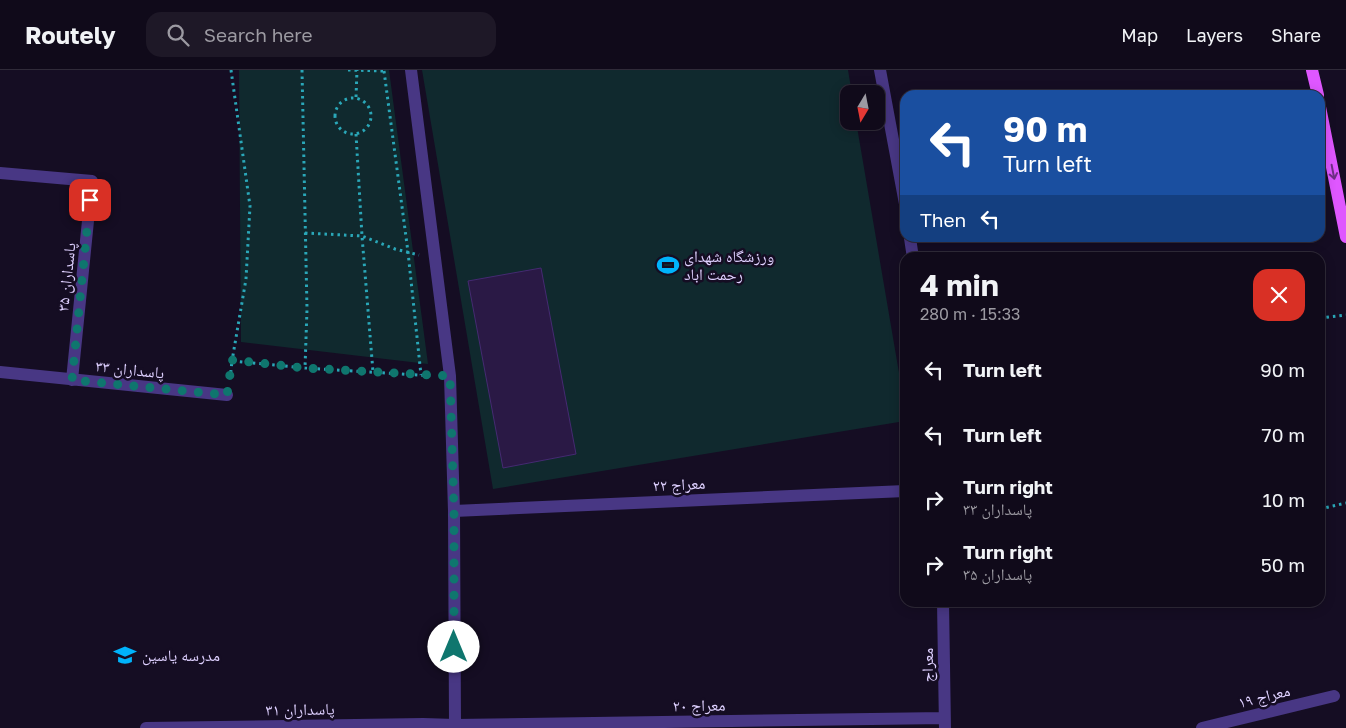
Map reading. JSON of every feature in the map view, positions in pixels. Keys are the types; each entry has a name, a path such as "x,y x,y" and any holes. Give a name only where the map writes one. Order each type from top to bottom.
{"main road":[{"path":"1312,70 1317,90"},
{"path":"1325,132 1346,237"}],"street":[{"path":"412,70 450,376 454,511 455,726"},
{"path":"880,70 900,177"},
{"name":"پاسداران ۳۵","path":"0,173 92,181 72,380"},
{"name":"پاسداران ۳۳","path":"0,372 227,395"},
{"name":"معراج ۲۲","path":"454,511 900,491"},
{"name":"معراج","path":"943,607 944,723"},
{"name":"معراج ۱۹","path":"1202,728 1334,696"},
{"name":"معراج ۲۰","path":"455,726 944,723"},
{"name":"پاسداران ۳۱","path":"146,728 455,726"}],"path":[{"path":"227,395 246,279 250,206 231,70"},
{"path":"302,70 305,368"},
{"path":"348,70 385,71 408,252 421,375"},
{"path":"356,97 357,70"},
{"path":"356,97 368,104 372,116 368,128 356,134 344,132 335,122 335,109 344,99 356,97"},
{"path":"356,134 373,372"},
{"path":"305,233 362,236 395,250 435,258"},
{"path":"1325,317 1346,315"},
{"path":"232,360 305,368 450,376"},
{"path":"1325,508 1346,503"}],"green space":[{"path":"239,70 389,70 428,364 241,342"},
{"name":"ورزشگاه شهدای رحمت اباد","path":"422,70 848,70 850,85 840,85 840,130 858,130 900,379 900,422 493,489"}],"building":[{"path":"541,268 576,454 503,468 468,281"}],"place":[{"name":"ورزشگاه شهدای رحمت اباد","path":"668,265"},
{"name":"مدرسه یاسین","path":"125,655"}],"route":[{"path":"90,200 72,380 227,395 232,360 305,368 450,376 454,511 454,647"}]}
